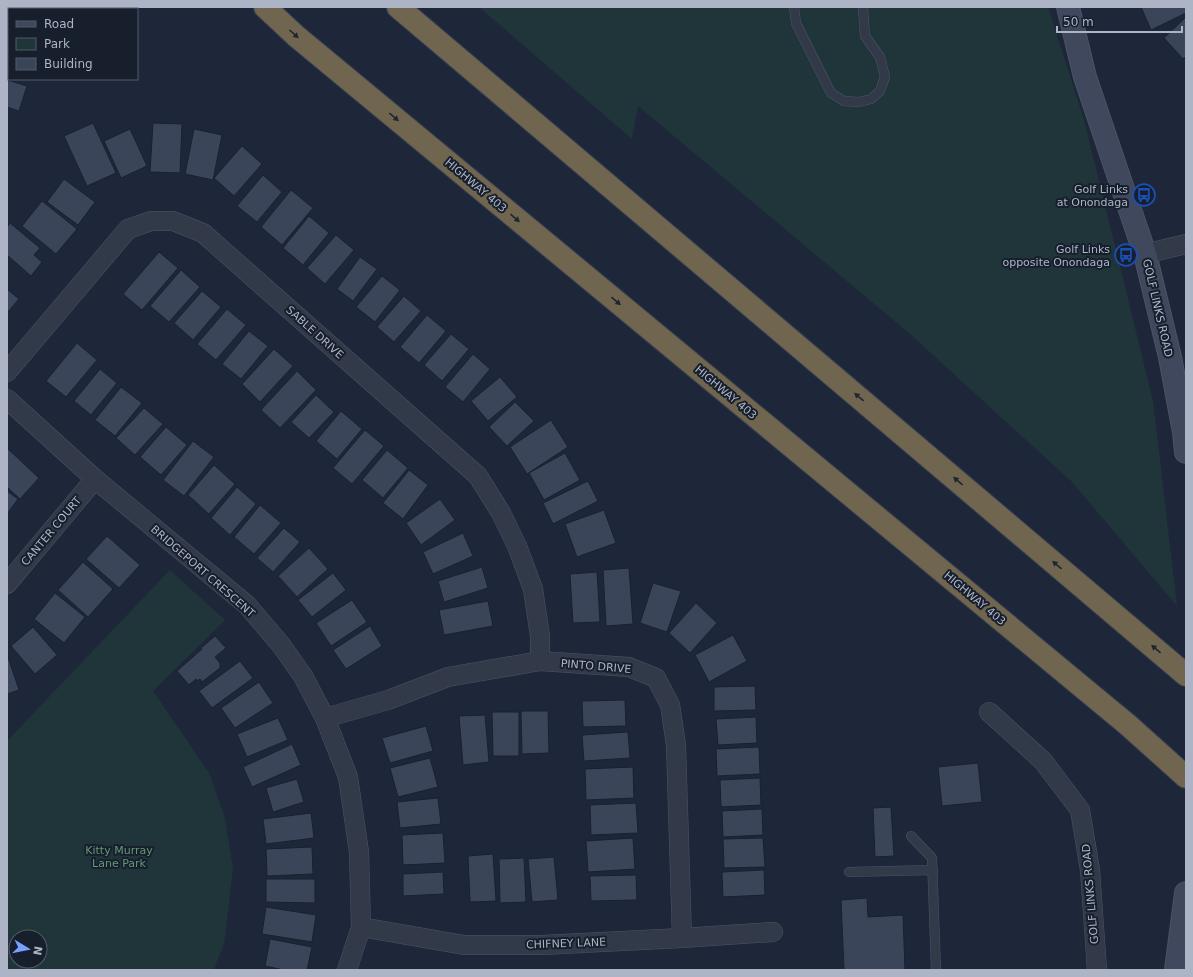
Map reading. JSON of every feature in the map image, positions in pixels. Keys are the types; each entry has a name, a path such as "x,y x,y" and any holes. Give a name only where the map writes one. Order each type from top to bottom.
{"highway":[{"name":"HIGHWAY 403","path":"265,7 296,36 1128,724 1186,777"},
{"path":"398,7 1186,675"}],"main road":[{"name":"GOLF LINKS ROAD","path":"1068,7 1085,77 1145,254 1170,356 1184,432 1186,452"},
{"path":"1176,970 1186,893"}],"street":[{"name":"SABLE DRIVE","path":"7,372 128,229 151,221 174,220 203,233 478,476 518,546 533,589 540,636 540,661"},
{"path":"1145,254 1186,244"},
{"name":"BRIDGEPORT CRESCENT","path":"7,398 95,479 247,605 282,646 303,676 325,718 348,776 359,852 360,927 347,970"},
{"name":"CANTER COURT","path":"7,584 95,479"},
{"name":"PINTO DRIVE","path":"325,718 388,700 448,677 540,661 629,667 656,678 670,705 676,744 682,938"},
{"name":"GOLF LINKS ROAD","path":"989,712 1043,761 1080,810 1090,870 1097,970"},
{"name":"CHIFNEY LANE","path":"360,927 464,945 542,945 772,932"}],"lane":[{"path":"794,7 796,23 831,92 844,101 859,102 871,99 880,91 885,77 880,57 865,36 863,7"},
{"path":"911,836 932,858 936,970"},
{"path":"849,872 933,870"}],"green space":[{"path":"479,7 1048,7 1084,120 1153,401 1177,606 1072,482 909,333 638,106 632,139"},
{"name":"Kitty Murray Lane Park","path":"170,570 225,620 153,691 209,773 225,818 233,869 224,944 214,969 7,970 7,741"}],"building":[{"path":"7,7 23,7 8,8 7,31"},
{"path":"1141,7 1186,7 1186,13 1151,30"},
{"path":"1186,17 1186,56 1183,59 1164,38"},
{"path":"7,40 8,40 8,69"},
{"path":"7,80 27,86 19,111 7,107"},
{"path":"93,123 116,173 87,186 64,136"},
{"path":"153,123 182,124 180,173 150,172"},
{"path":"130,129 147,166 121,178 104,141"},
{"path":"194,129 222,135 213,180 185,174"},
{"path":"242,146 262,164 234,196 214,178"},
{"path":"263,175 282,192 257,222 237,206"},
{"path":"64,179 95,202 78,225 47,202"},
{"path":"291,190 313,208 282,245 261,227"},
{"path":"42,201 77,229 56,254 22,226"},
{"path":"309,216 329,233 303,265 283,248"},
{"path":"10,223 40,248 34,255 42,262 31,276 7,255 7,225 8,226"},
{"path":"336,235 354,250 325,284 307,268"},
{"path":"159,252 178,268 142,310 123,294"},
{"path":"360,257 377,269 353,301 337,289"},
{"path":"181,270 200,287 169,322 150,306"},
{"path":"382,276 400,290 375,322 356,307"},
{"path":"7,289 19,299 7,313"},
{"path":"202,291 221,307 193,340 174,323"},
{"path":"404,296 421,311 394,342 377,327"},
{"path":"227,309 246,325 216,360 197,344"},
{"path":"427,315 446,331 419,363 400,347"},
{"path":"249,331 268,346 241,379 222,364"},
{"path":"451,334 469,349 442,381 424,365"},
{"path":"77,343 97,360 66,397 46,381"},
{"path":"274,349 293,366 260,402 242,384"},
{"path":"473,354 490,369 463,402 445,387"},
{"path":"100,369 117,383 91,415 74,401"},
{"path":"297,371 316,390 280,428 261,410"},
{"path":"500,377 517,397 488,421 471,401"},
{"path":"121,387 142,403 115,436 95,420"},
{"path":"316,395 334,412 309,438 291,422"},
{"path":"515,402 534,421 507,446 489,427"},
{"path":"144,408 163,424 135,455 116,438"},
{"path":"341,411 362,429 337,459 316,441"},
{"path":"551,420 568,447 527,474 510,447"},
{"path":"166,427 187,445 161,475 140,457"},
{"path":"365,430 384,446 352,484 333,468"},
{"path":"193,441 214,457 184,496 163,480"},
{"path":"7,448 39,478 20,499 7,487"},
{"path":"387,450 408,468 383,498 362,480"},
{"path":"565,453 580,480 544,500 529,473"},
{"path":"214,465 235,484 209,514 188,495"},
{"path":"409,470 428,485 403,519 383,503"},
{"path":"588,481 598,501 553,524 543,503"},
{"path":"237,487 256,504 230,535 211,518"},
{"path":"7,491 18,499 7,514"},
{"path":"440,499 455,520 421,545 406,523"},
{"path":"260,505 281,523 254,554 234,537"},
{"path":"604,510 616,543 577,557 565,524"},
{"path":"284,528 300,542 273,572 257,558"},
{"path":"463,533 473,556 433,574 423,552"},
{"path":"107,536 140,565 119,588 86,559"},
{"path":"309,548 328,569 297,597 278,576"},
{"path":"83,562 113,589 88,617 58,590"},
{"path":"482,567 488,588 444,602 438,581"},
{"path":"629,568 633,624 606,626 603,570"},
{"path":"597,572 600,622 573,623 570,574"},
{"path":"333,573 346,590 312,617 298,600"},
{"path":"653,583 681,591 667,632 640,623"},
{"path":"55,593 85,617 64,643 34,619"},
{"path":"352,600 367,622 331,646 316,623"},
{"path":"488,601 493,626 444,635 439,610"},
{"path":"696,603 717,623 690,653 669,633"},
{"path":"370,626 382,646 346,669 333,650"},
{"path":"33,627 57,655 35,674 11,646"},
{"path":"733,635 747,661 709,682 695,655"},
{"path":"215,636 226,648 215,657 220,663 220,668 202,682 200,679 197,681 196,679 189,685 177,671"},
{"path":"7,654 19,690 7,694"},
{"path":"240,661 253,678 212,708 199,691"},
{"path":"259,682 273,703 235,728 221,708"},
{"path":"755,686 756,710 714,711 714,687"},
{"path":"625,700 626,726 583,727 582,701"},
{"path":"521,711 548,711 549,753 522,754"},
{"path":"492,712 519,712 519,756 493,756"},
{"path":"485,715 489,762 463,765 459,716"},
{"path":"756,717 757,743 718,745 716,719"},
{"path":"278,718 288,740 247,757 237,734"},
{"path":"426,726 433,751 390,763 382,738"},
{"path":"628,732 630,758 584,761 582,735"},
{"path":"292,744 301,765 252,787 243,767"},
{"path":"759,747 760,774 717,776 716,749"},
{"path":"430,758 438,787 398,797 390,768"},
{"path":"978,763 982,802 942,806 938,767"},
{"path":"633,767 634,798 586,800 585,769"},
{"path":"760,778 761,805 721,807 720,780"},
{"path":"297,779 304,802 273,812 266,788"},
{"path":"438,798 441,824 400,828 397,802"},
{"path":"636,803 638,833 591,835 590,805"},
{"path":"891,807 894,856 875,857 873,808"},
{"path":"762,809 763,835 723,837 722,811"},
{"path":"311,813 314,838 266,844 263,819"},
{"path":"443,833 445,863 403,865 402,835"},
{"path":"633,838 635,869 588,872 586,841"},
{"path":"763,838 765,867 724,868 723,839"},
{"path":"312,847 313,874 267,876 266,849"},
{"path":"493,854 496,901 470,902 468,856"},
{"path":"554,857 558,900 532,902 528,859"},
{"path":"524,858 526,902 500,903 499,859"},
{"path":"764,870 765,895 723,897 722,872"},
{"path":"443,872 444,894 403,896 403,874"},
{"path":"636,875 637,900 591,901 590,876"},
{"path":"266,879 315,879 315,903 266,902"},
{"path":"867,898 868,917 903,915 905,970 844,970 841,900"},
{"path":"266,907 316,915 312,942 262,934"},
{"path":"270,939 312,947 307,970 284,970 265,966"}],"place":[{"name":"Golf Links at Onondaga","path":"1144,195"},
{"name":"Golf Links opposite Onondaga","path":"1126,255"}]}
